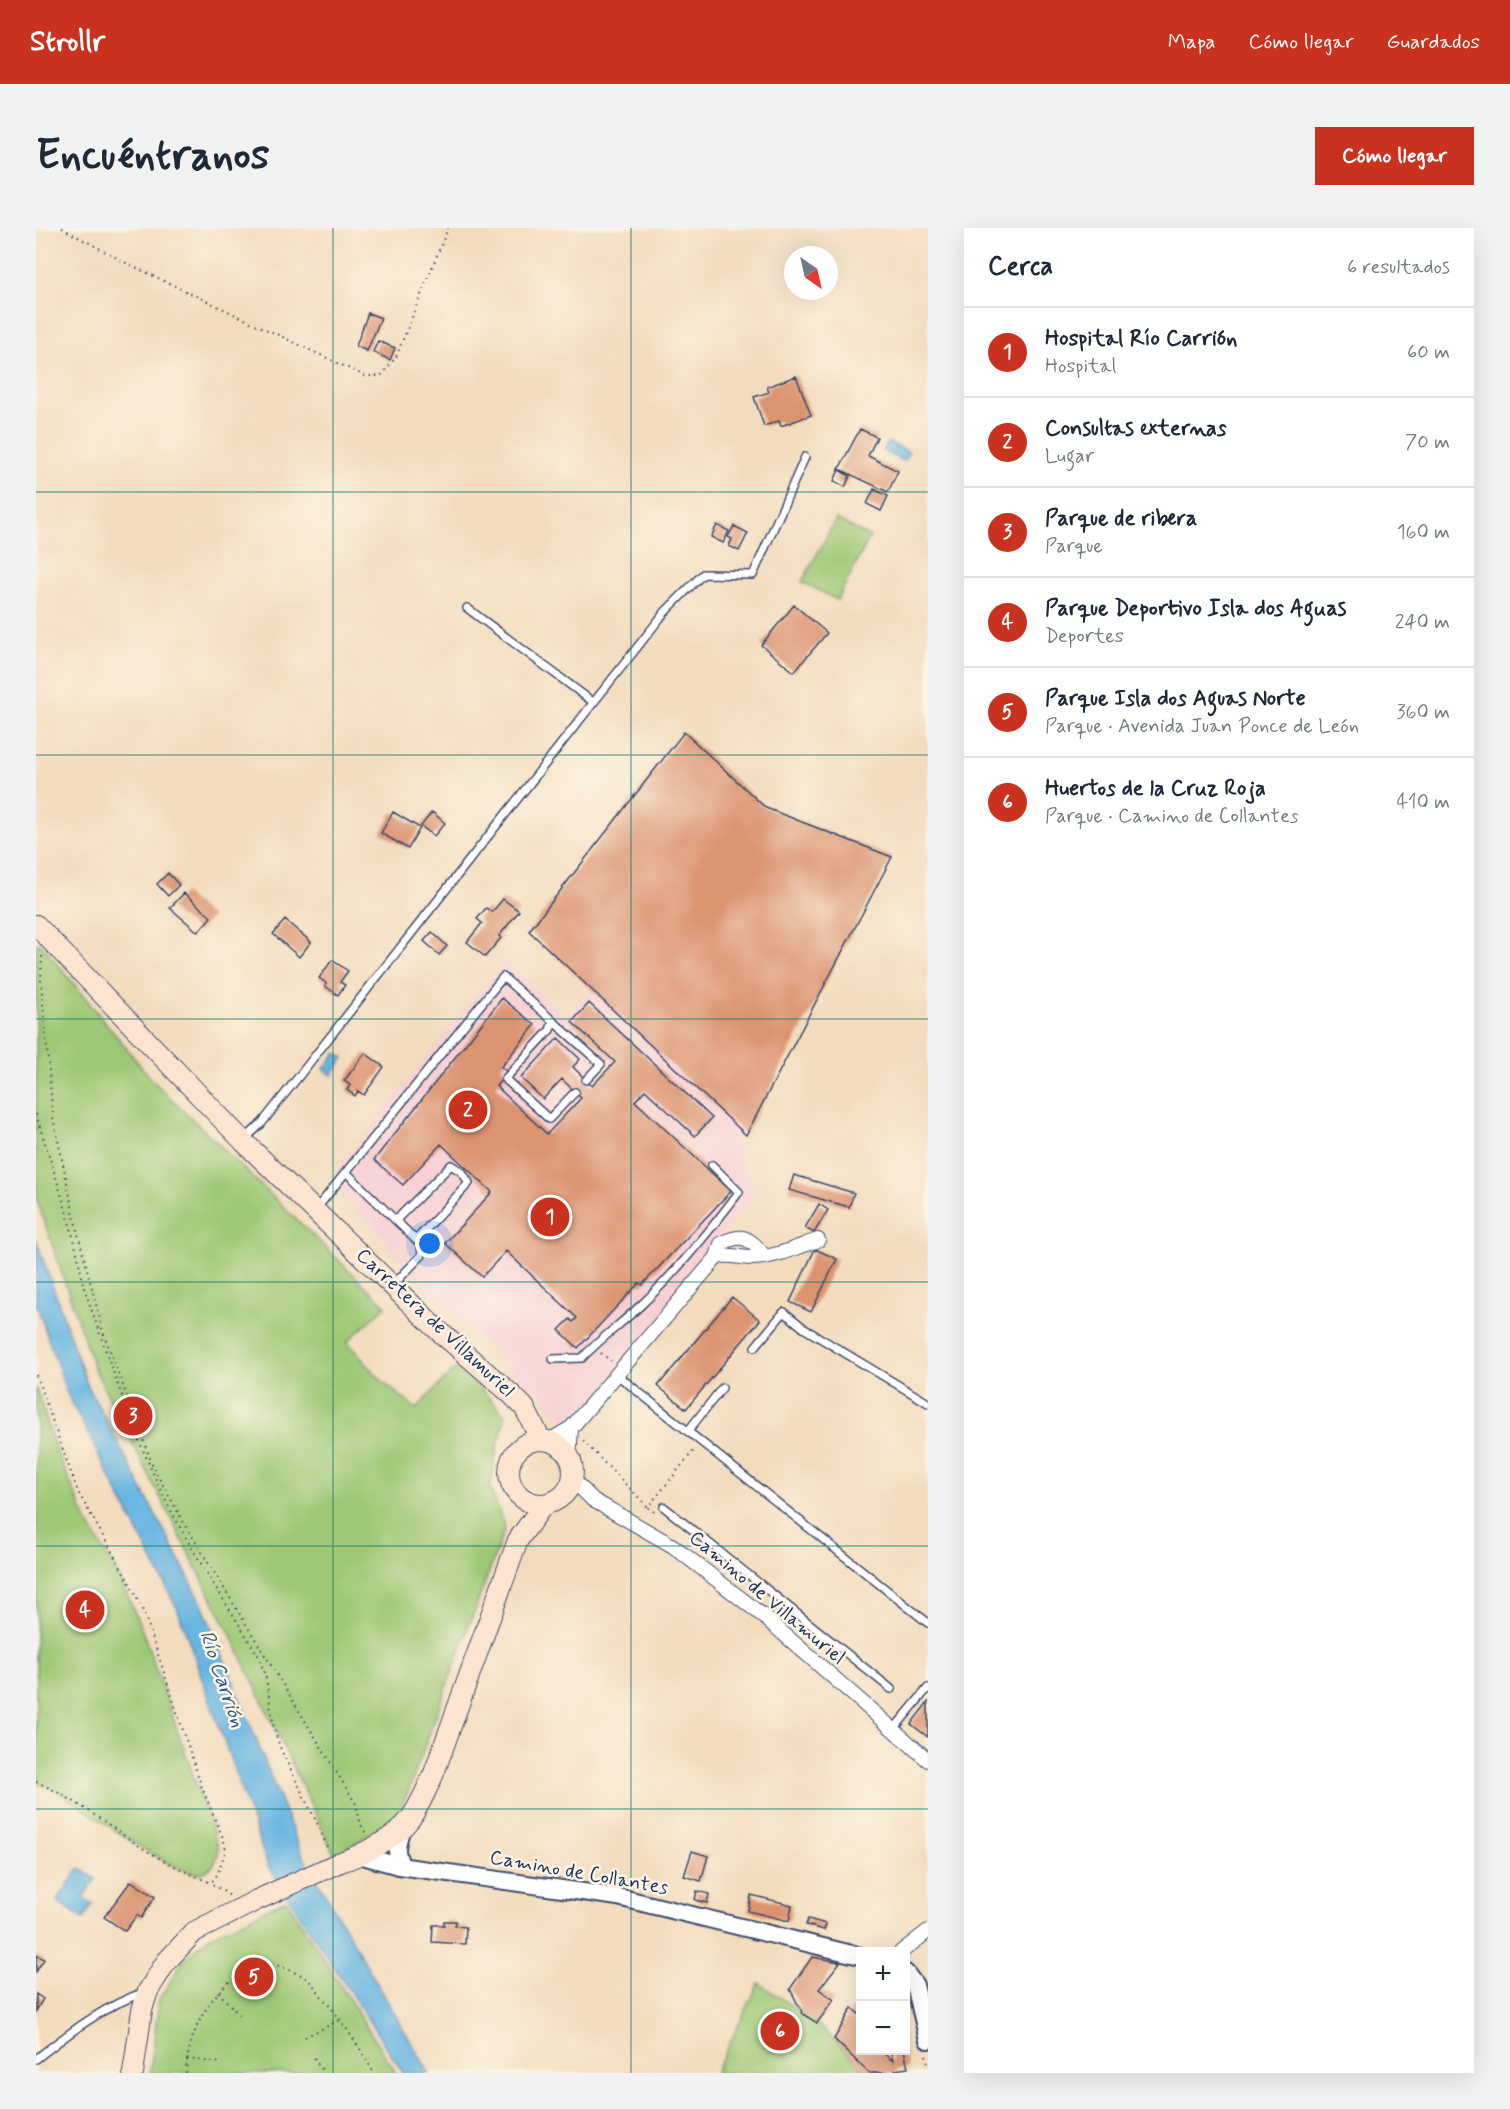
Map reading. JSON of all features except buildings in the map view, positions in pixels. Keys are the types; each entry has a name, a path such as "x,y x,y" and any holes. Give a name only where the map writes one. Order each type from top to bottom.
{"main road":[{"name":"Carretera de Villamuriel","path":"39,928 243,1141 440,1332 524,1407 545,1441"},
{"name":"Carretera de Villamuriel","path":"522,1446 524,1407"},
{"path":"133,2073 142,2010 148,1991 166,1962 194,1932 334,1859 366,1851 402,1828 423,1797 434,1773 518,1539 544,1504 562,1496 572,1479 572,1468 564,1450 545,1441 531,1442 522,1446 515,1453 509,1471 514,1490 520,1497 544,1504"},
{"path":"518,1539 520,1497"}],"street":[{"path":"545,1441 570,1428 717,1257 724,1255 754,1258 776,1254 818,1240"},
{"path":"569,1458 570,1428"},
{"name":"Camino de Villamuriel","path":"572,1479 593,1500 673,1546 762,1615 928,1760"},
{"path":"402,1828 396,1844 397,1857 402,1866"},
{"name":"Camino de Collantes","path":"366,1851 402,1866 618,1897 856,1955"},
{"path":"907,1947 928,1930"},
{"path":"910,1978 915,1985 928,2040"}],"lane":[{"path":"243,1141 262,1123 665,612 703,574 753,575 805,457"},
{"path":"467,608 593,702"},
{"path":"315,1210 503,977 601,1064 586,1080"},
{"path":"553,1021 550,1030 505,1079 549,1119 575,1092"},
{"path":"553,1359 582,1358 640,1307 703,1240 739,1192 712,1165"},
{"path":"396,1220 451,1166 462,1172 469,1183 416,1240"},
{"path":"347,1173 421,1245 422,1255 392,1286"},
{"path":"755,1347 784,1311 805,1329 928,1403"},
{"path":"619,1371 688,1431 928,1623"},
{"path":"688,1431 722,1388"},
{"path":"664,1507 891,1689"},
{"path":"893,1730 928,1688"},
{"path":"36,2059 59,2041 123,2000 148,1991"}],"path":[{"path":"62,228 122,261 365,376 381,376 396,357 448,228"},
{"path":"39,928 41,981 53,1117 78,1234 104,1335 154,1468 203,1555 357,1804 366,1851"},
{"path":"36,1114 68,1214 80,1261 83,1285 137,1435 169,1504 258,1655 266,1678 274,1729 281,1750 334,1859"},
{"path":"593,1346 619,1371"},
{"path":"36,1375 78,1492 128,1580 145,1615 202,1788 223,1838 226,1850 217,1875 211,1882"},
{"path":"570,1428 657,1515"},
{"path":"648,1507 701,1441"},
{"path":"36,1782 56,1791 182,1870 251,1903"},
{"path":"186,2073 186,2059 192,2036 202,2013 218,1992 238,1976 256,1968 275,1964 306,1978 340,2019 374,2073"},
{"path":"218,1992 241,2017"},
{"path":"305,2037 340,2019"},
{"path":"314,2058 324,2073"},
{"path":"186,2059 222,2063"}],"shaded area":[{"path":"505,960 566,1016 592,990 746,1135 733,1140 757,1193 709,1251 717,1257 571,1428 385,1246 389,1241 326,1183"}],"green space":[{"path":"836,519 870,537 837,600 802,582"},
{"path":"36,944 42,945 154,1082 386,1306 347,1342 380,1379 416,1409 459,1365 506,1416 497,1448 490,1488 505,1528 408,1792 394,1819 335,1856 235,1643 94,1368 36,1197"},
{"path":"36,1388 56,1450 86,1519 122,1582 145,1638 219,1849 214,1864 209,1870 201,1873 188,1872 171,1865 129,1840 57,1791 36,1782"},
{"path":"286,1900 396,2073 150,2073 159,1999 186,1957 209,1937"},
{"path":"759,1983 817,2023 869,2073 715,2073"}],"water":[{"path":"888,442 909,452 904,461 883,451"},
{"path":"336,1053 344,1058 332,1075 324,1069"},
{"name":"Río Carrión","path":"36,1239 87,1384 201,1601 301,1852 429,2073 403,2073 268,1866 178,1610 67,1393 36,1303"},
{"path":"79,1868 96,1879 83,1897 93,1904 83,1919 57,1901"}],"place":[{"name":"Consultas externas","path":"468,1110"},
{"name":"Hospital Río Carrión","path":"550,1217"},
{"name":"Parque de ribera","path":"133,1416"},
{"name":"Parque Deportivo Isla dos Aguas","path":"85,1610"},
{"name":"Parque Isla dos Aguas Norte","path":"254,1977"},
{"name":"Huertos de la Cruz Roja","path":"780,2031"}]}
